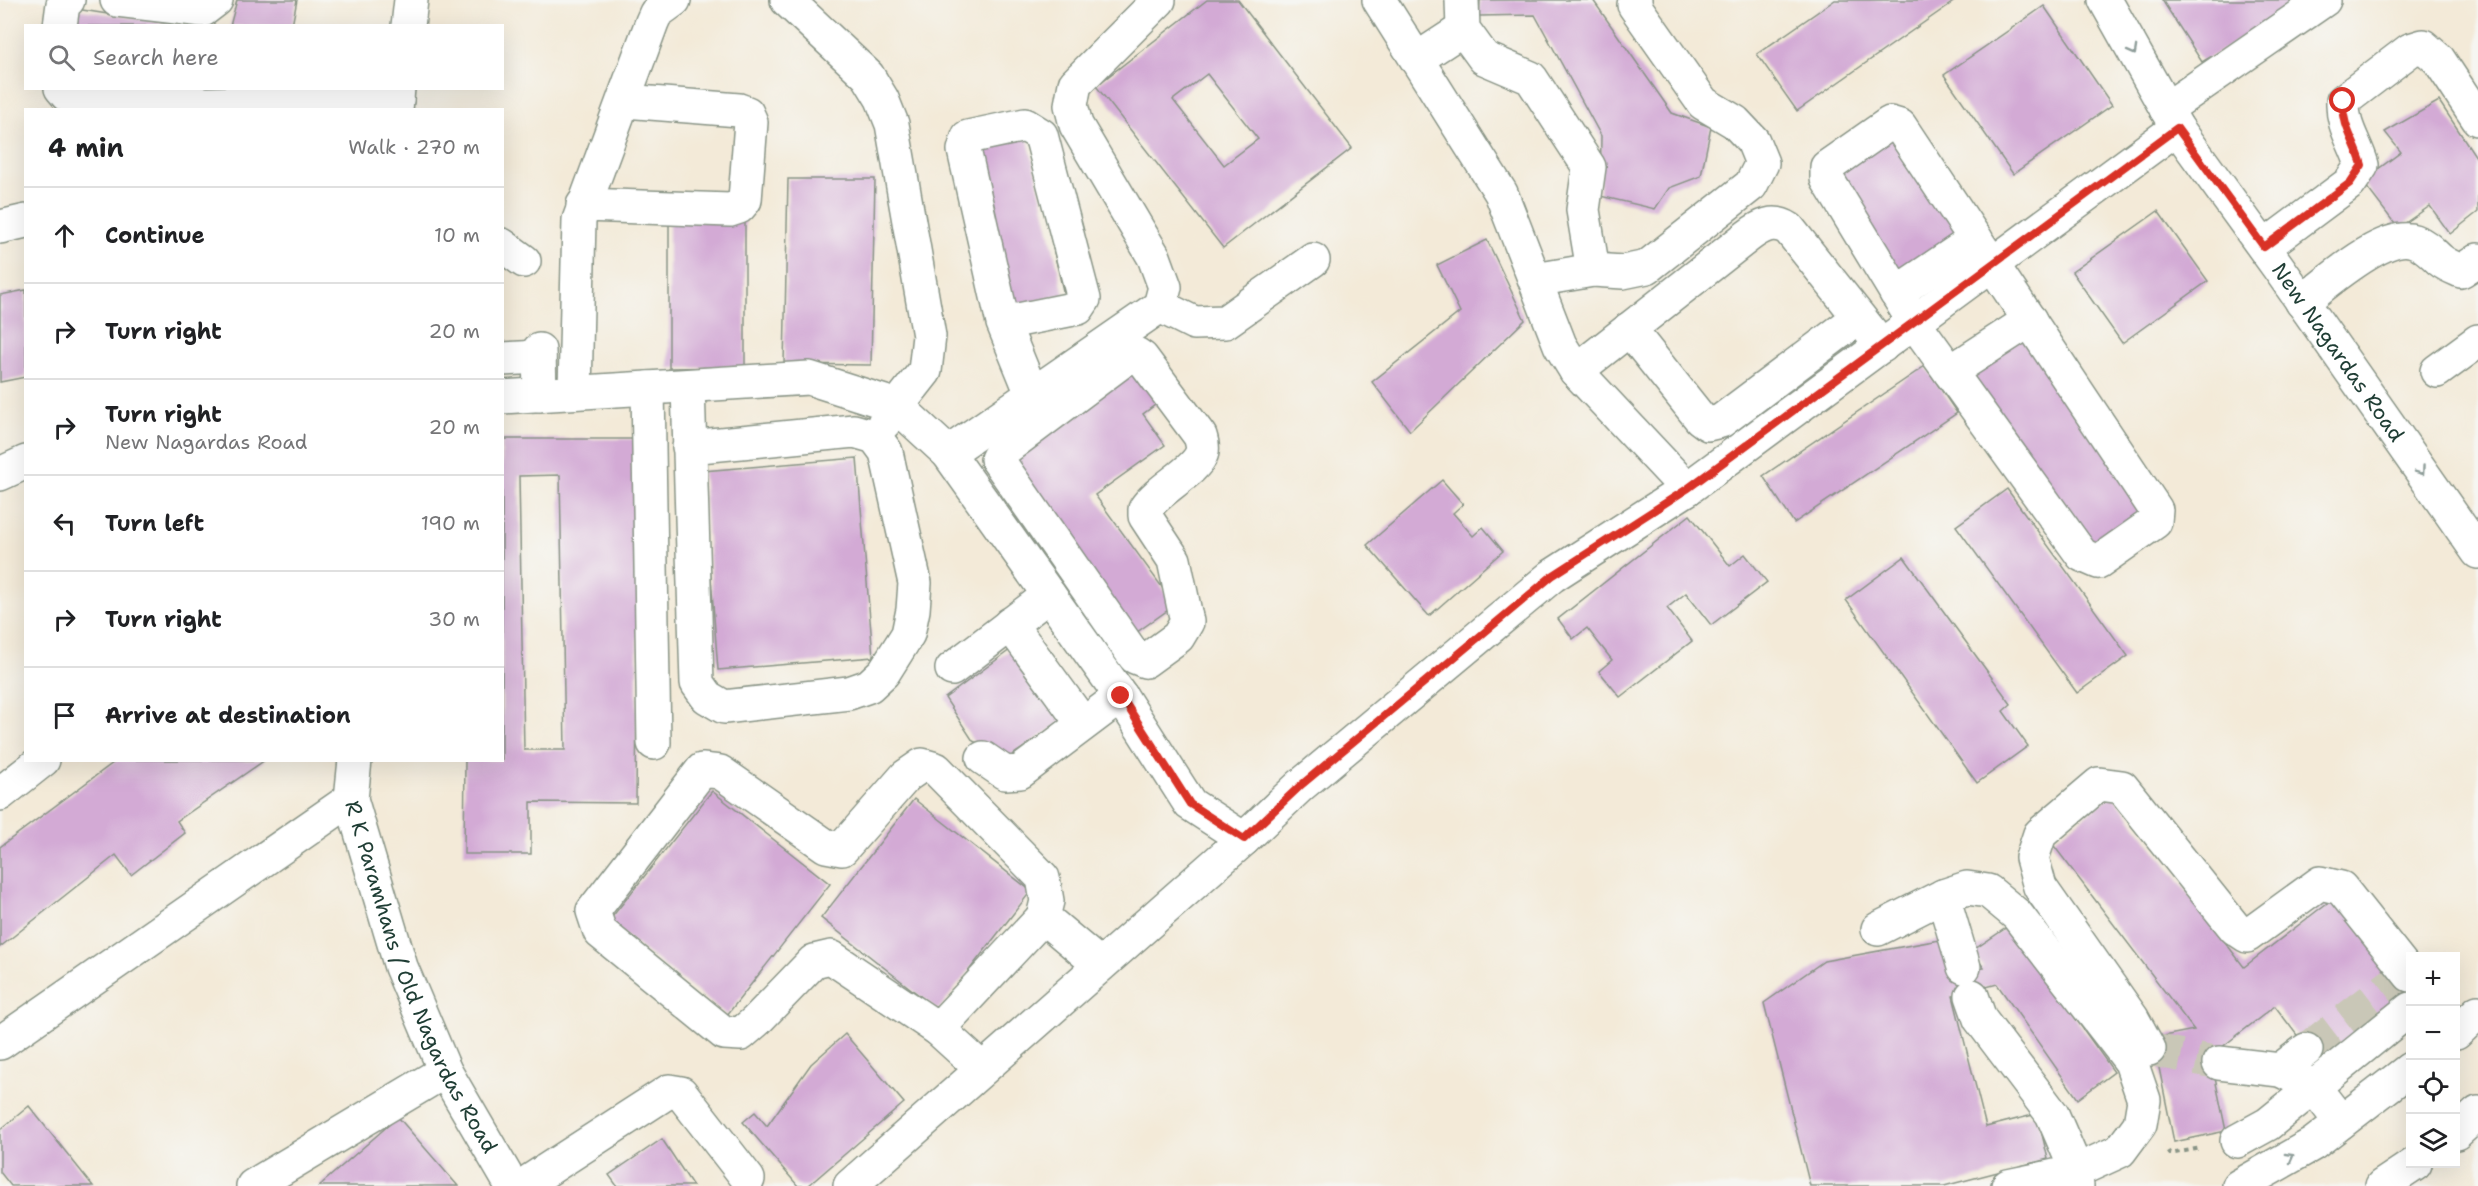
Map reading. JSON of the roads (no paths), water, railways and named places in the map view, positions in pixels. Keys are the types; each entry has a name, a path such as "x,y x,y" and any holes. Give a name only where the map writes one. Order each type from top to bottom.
{"street":[{"path":"60,24 63,4 68,0"},
{"path":"117,0 203,10 216,0"},
{"path":"408,24 411,0"},
{"path":"575,392 579,220 656,13 674,0"},
{"path":"788,0 868,76 882,99 892,124 929,336 925,371 875,437"},
{"path":"948,453 1160,306 1165,288 1154,257 1076,124 1071,105 1075,84 1159,0"},
{"path":"1379,0 1501,193 1560,345 1576,371 1687,489"},
{"path":"1535,280 1593,270 1623,272 1647,267 1751,185 1762,163 1753,141 1736,122 1703,103 1634,5 1635,0"},
{"name":"New Nagardas Road","path":"2105,0 2171,118 2478,552"},
{"path":"1896,293 1948,277 2171,118 2324,0"},
{"path":"1417,59 1463,15 1484,58 1531,78 1589,167 1583,210 1593,270"},
{"path":"2264,247 2350,183 2362,165 2342,119 2343,101 2410,50 2423,46 2439,60 2478,119"},
{"path":"63,90 67,95 207,104 397,99"},
{"path":"583,205 729,210 739,207 745,200 751,122 747,113 739,110 625,101"},
{"path":"1890,123 1900,126 1984,252 2156,510 2155,522 2098,562 2082,555 1914,322 1827,179 1827,167 1890,123"},
{"path":"1003,323 1078,308 1084,299 1041,135 1025,125 968,137 964,150 1003,323 1032,394"},
{"path":"0,226 24,221"},
{"path":"1576,371 1748,236 1772,223 1782,224 1789,229 1882,346"},
{"path":"2302,302 2379,247 2395,241 2413,240 2430,249 2441,261 2461,271 2478,260"},
{"path":"1160,306 1194,323 1225,322 1314,260"},
{"path":"850,1186 1244,839 1300,786 1552,576 1687,489 1914,322 1948,277"},
{"path":"1629,329 1700,418 1708,424 1721,421 1776,392 1858,318"},
{"path":"1950,372 2030,320"},
{"path":"2437,371 2478,341"},
{"path":"504,359 539,354 540,395"},
{"path":"1136,354 1142,358 1200,436 1202,444 1201,456 1196,462 1156,495 1145,509 1146,516 1174,560 1187,622 1185,628 1151,659 1140,660 1135,657 1069,561 1012,484 997,463 998,454 1122,361 1136,354"},
{"path":"504,397 809,378 897,406 948,453 1121,696 1190,804 1244,839"},
{"path":"688,386 688,447 697,684 707,697 724,707 849,693 868,686 884,672 908,634 915,583 886,452 875,437 854,431 688,447"},
{"path":"648,388 654,743"},
{"path":"0,474 24,463"},
{"path":"984,505 1012,484"},
{"path":"952,669 1010,624 1069,561"},
{"path":"1010,624 1083,724"},
{"path":"983,758 1005,772 1020,772 1121,696"},
{"path":"0,794 40,762"},
{"name":"R K Paramhans / Old Nagardas Road","path":"355,762 351,799 401,967 445,1071 512,1186"},
{"path":"938,1029 1043,917 1047,901 1043,878 936,769 922,765 906,776 849,844 842,849 826,846 720,772 702,770 593,911 600,932 724,1033 741,1034 814,961 831,957 938,1029 982,1069"},
{"path":"2149,1049 2132,1018 2040,887 2032,858 2040,834 2099,784 2122,787 2235,928 2247,936 2320,883 2341,888 2406,975"},
{"path":"0,1043 351,799"},
{"path":"1878,929 1943,896 1967,888 1988,891 2017,915 2131,1062 2144,1100 2140,1124 2120,1151 2076,1179 2008,1186"},
{"path":"1943,896 1980,1019 2052,1114 2076,1179"},
{"path":"1043,917 1100,965"},
{"path":"2237,1141 2268,1124 2406,1012"},
{"path":"2460,1030 2478,1012"},
{"path":"2280,1070 2306,1050"},
{"path":"2219,1063 2280,1070 2313,1086 2342,1122"},
{"path":"253,1186 445,1071"},
{"path":"2239,1186 2313,1144 2406,1072"},
{"path":"522,1186 669,1090 681,1093 748,1179"},
{"path":"2460,1129 2478,1113"},
{"path":"2382,1186 2409,1168"}],"tunnel":[{"path":"2306,1050 2400,978"},
{"path":"2149,1049 2219,1063"}]}
